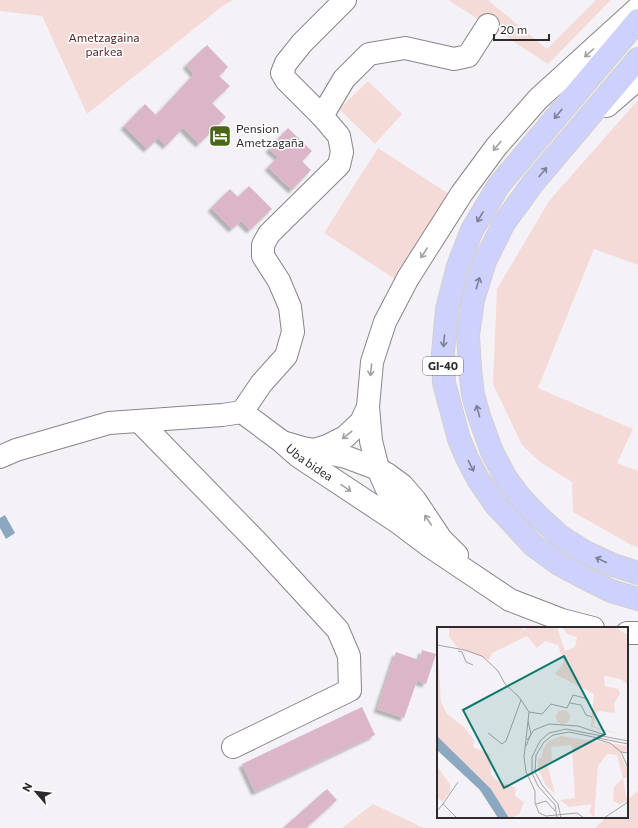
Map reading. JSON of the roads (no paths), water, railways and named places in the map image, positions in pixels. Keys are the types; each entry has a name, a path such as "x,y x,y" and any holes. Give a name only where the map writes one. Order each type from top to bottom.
{"main road":[{"name":"GI-40","path":"638,20 499,185 472,230 458,266 447,309 443,353 444,383 459,439 478,478 495,504 533,545 559,564 611,591 638,599"},
{"name":"GI-40","path":"638,59 533,183 504,223 485,261 473,300 468,335 470,368 479,416 492,452 506,478 524,502 560,536 585,552 613,565 638,573"}],"street":[{"path":"0,457 16,450 109,423 222,415 242,412 262,384 286,356 293,332 290,307 279,281 263,256 263,245 269,234 339,166 342,152 339,136 322,116 286,80 282,73 286,63 302,43 345,0"},
{"path":"428,545 390,496 378,469 371,441 368,407 372,362 385,322 408,278 462,193 496,147 538,99 638,8"},
{"path":"322,116 344,79 369,54 405,48 454,59 468,56 488,25"},
{"path":"570,139 638,78"},
{"path":"314,450 327,446 345,437 361,422 368,407"},
{"name":"Uba bidea","path":"242,412 281,441 298,456 510,600 562,620 589,627"},
{"path":"139,421 256,541 338,630 349,656 350,690 233,747"},
{"path":"281,441 303,448 346,457 378,469 402,485 415,500 441,539 481,580"},
{"path":"628,632 638,633"}],"water":[{"path":"5,515 15,533 6,539 0,528 0,518"}],"place":[{"name":"Pension Ametzagaña","path":"220,136"}],"park label":[{"name":"Ametzagaina parkea","path":"104,45"}]}
